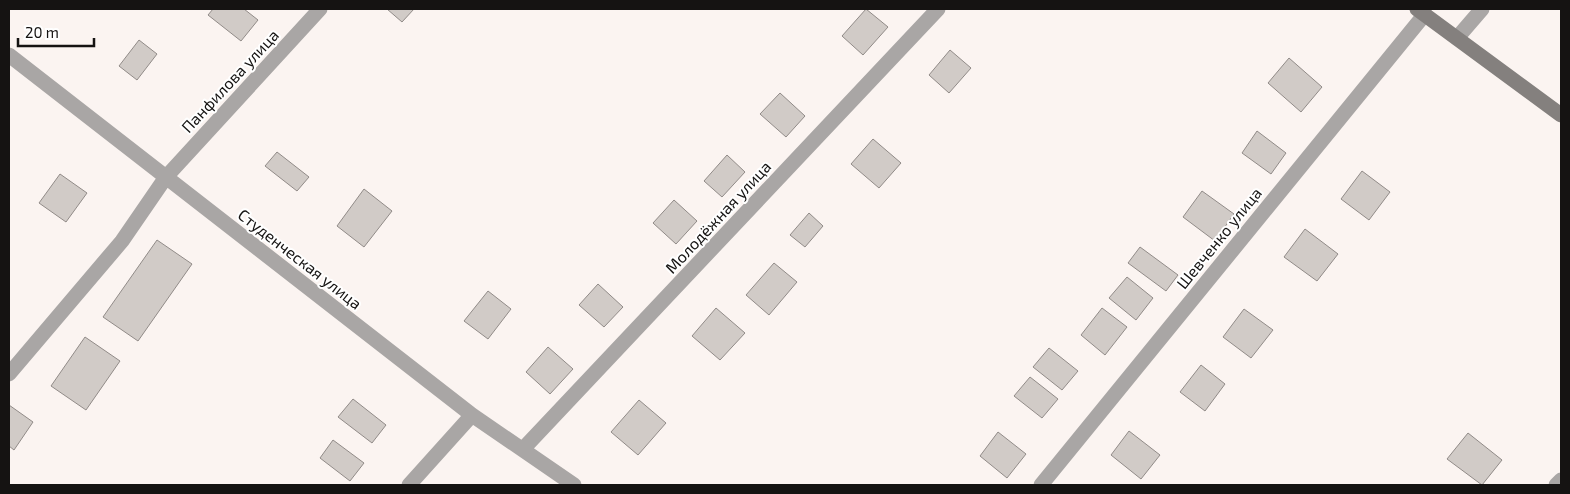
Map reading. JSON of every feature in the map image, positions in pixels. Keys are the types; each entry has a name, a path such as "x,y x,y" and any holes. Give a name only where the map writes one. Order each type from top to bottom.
{"street":[{"name":"Панфилова улица","path":"9,374 122,241 166,177 320,9"},
{"name":"Молодёжная улица","path":"523,449 938,9"},
{"path":"1458,38 1482,9"},
{"path":"1421,11 1561,115"},
{"name":"Шевченко улица","path":"1041,485 1421,11"},
{"name":"Студенческая улица","path":"9,55 472,415 574,485"},
{"path":"409,485 472,415"},
{"path":"1556,485 1561,480"}],"building":[{"path":"213,9 244,9 258,20 241,41 208,15"},
{"path":"387,9 414,9 402,22"},
{"path":"866,9 888,27 863,55 842,36"},
{"path":"139,40 157,54 137,80 119,66"},
{"path":"950,50 971,68 949,93 929,75"},
{"path":"1289,58 1322,87 1301,112 1268,83"},
{"path":"780,93 805,116 786,137 760,114"},
{"path":"1257,131 1286,153 1271,174 1242,153"},
{"path":"873,139 901,163 879,188 851,164"},
{"path":"277,152 309,177 297,191 265,166"},
{"path":"727,155 745,172 722,197 704,181"},
{"path":"1362,171 1390,192 1369,220 1341,199"},
{"path":"60,174 87,193 66,222 39,203"},
{"path":"364,189 392,211 364,247 337,226"},
{"path":"1202,191 1234,214 1215,241 1183,217"},
{"path":"674,200 697,221 676,244 653,223"},
{"path":"809,213 823,226 805,247 790,235"},
{"path":"1305,229 1338,254 1317,281 1284,257"},
{"path":"157,240 192,264 138,341 103,317"},
{"path":"1140,247 1178,275 1166,291 1128,263"},
{"path":"774,263 797,282 769,315 746,295"},
{"path":"1127,277 1153,298 1136,320 1109,298"},
{"path":"598,284 623,307 604,327 579,305"},
{"path":"488,291 511,309 488,339 464,321"},
{"path":"716,308 745,333 720,360 692,336"},
{"path":"1102,308 1127,327 1105,355 1081,335"},
{"path":"1244,309 1273,330 1251,358 1223,337"},
{"path":"85,337 120,361 86,410 51,386"},
{"path":"548,347 573,369 550,394 526,372"},
{"path":"1049,348 1078,371 1062,390 1033,367"},
{"path":"1201,365 1225,384 1205,411 1180,392"},
{"path":"1030,377 1058,399 1042,418 1014,396"},
{"path":"353,399 386,425 372,443 338,417"},
{"path":"639,400 666,423 638,455 611,432"},
{"path":"9,405 33,422 14,450 9,446"},
{"path":"1129,431 1160,455 1141,479 1111,455"},
{"path":"998,432 1026,454 1007,478 980,456"},
{"path":"1468,433 1502,460 1482,485 1447,459"},
{"path":"333,440 364,463 350,481 320,458"}]}
